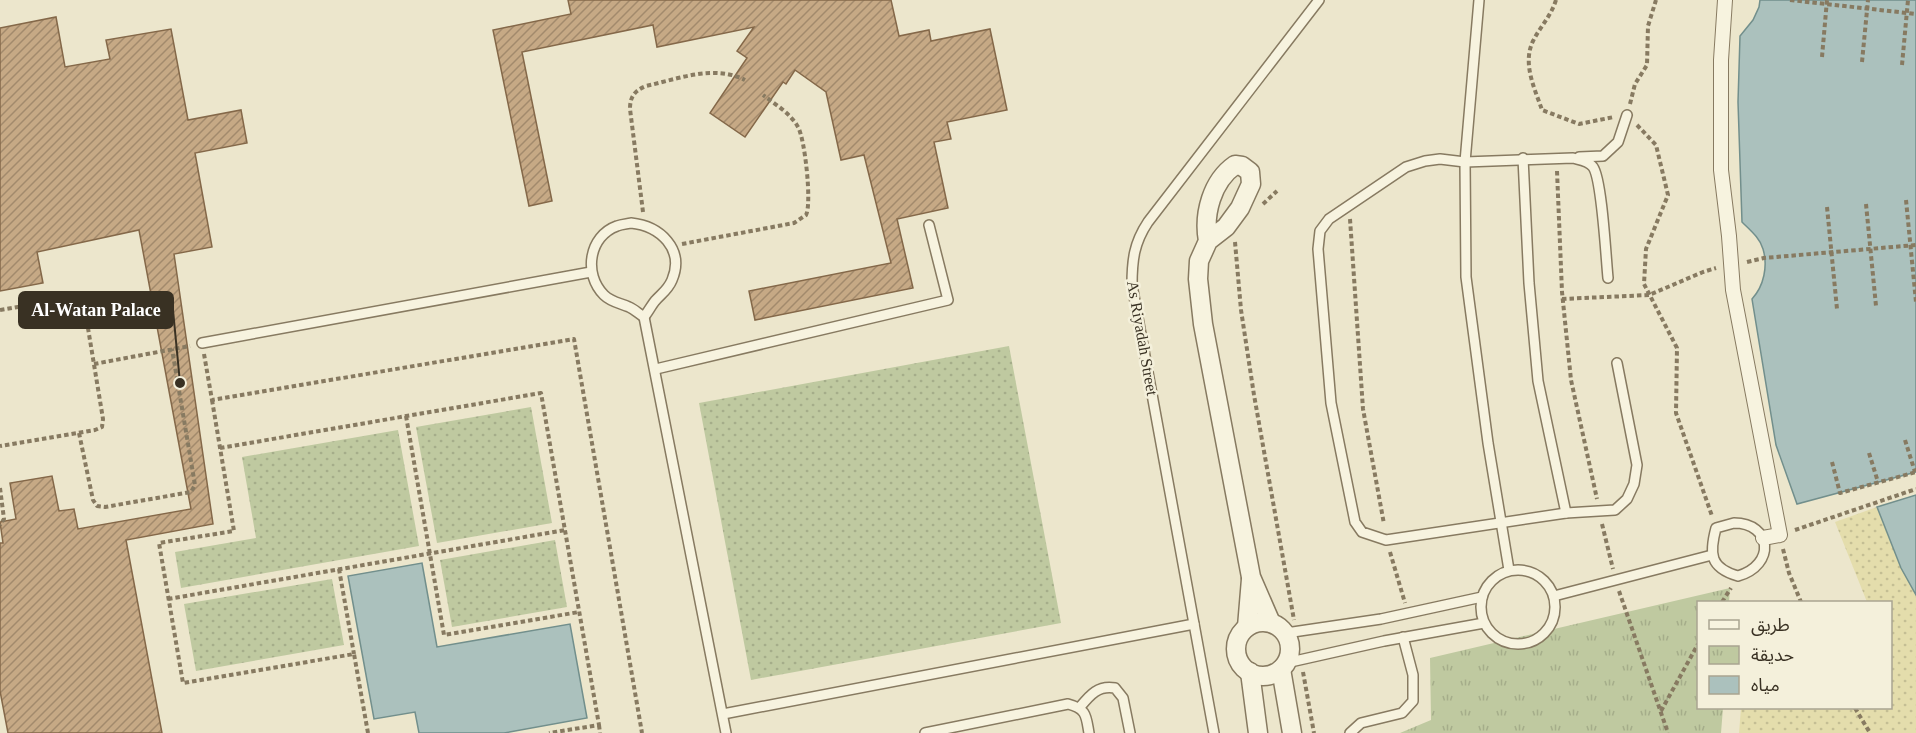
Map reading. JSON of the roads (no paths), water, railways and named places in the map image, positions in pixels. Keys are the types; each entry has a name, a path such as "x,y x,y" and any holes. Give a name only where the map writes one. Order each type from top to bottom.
{"street":[{"path":"1725,0 1720,60 1721,170 1733,290 1779,535 1763,538"},
{"path":"1208,241 1199,261 1198,279 1203,324 1251,577 1246,627"},
{"path":"1251,577 1284,629 1290,648 1292,733"},
{"path":"1284,629 1262,621 1246,627 1240,634 1236,650 1243,666 1250,672 1266,675 1289,664"},
{"path":"1250,672 1258,733"}],"lane":[{"name":"As Riyadah Street","path":"1214,733 1132,285 1133,255 1136,243 1148,222 1319,0"},
{"path":"1479,0 1465,162 1466,277 1488,443 1509,570"},
{"path":"1617,363 1637,465 1634,484 1627,499 1615,510 1566,513 1386,540 1362,532 1355,522 1331,403 1318,249 1320,231 1329,219 1406,167 1425,161 1440,159 1465,162 1603,156 1618,142 1627,115"},
{"path":"1523,158 1529,283 1538,381 1566,513"},
{"path":"1573,158 1586,162 1594,168 1600,193 1608,278"},
{"path":"644,317 673,280 676,266 670,246 657,230 645,224 618,225 599,239 591,260 591,272 604,295 644,317 726,733"},
{"path":"656,369 948,300 929,225"},
{"path":"202,343 591,272"},
{"path":"1742,523 1751,525 1763,538 1764,555 1754,570 1746,574 1738,576 1722,570 1712,555 1716,528 1742,523"},
{"path":"1554,596 1712,555"},
{"path":"1520,569 1542,577 1554,596 1556,608 1553,620 1547,631 1538,639 1514,644 1491,633 1484,623 1480,606 1482,597 1491,580 1509,570 1520,569"},
{"path":"1284,629 1408,614 1482,597"},
{"path":"1289,664 1403,637 1484,623"},
{"path":"723,714 1194,624"},
{"path":"1350,733 1361,723 1402,713 1413,700 1413,675 1403,637"},
{"path":"1080,707 1094,691 1107,687 1115,688 1123,698 1130,733"},
{"path":"925,733 1068,704 1080,707 1087,717 1089,733"}],"water":[{"path":"1760,0 1916,0 1916,472 1797,504 1776,445 1752,299 1762,282 1765,269 1763,249 1760,241 1742,222 1738,102 1740,36 1753,20"},
{"path":"1916,495 1916,595 1901,568 1877,507"},
{"path":"422,563 437,647 570,624 587,718 504,733 419,733 415,712 374,719 348,576"}],"place":[{"name":"Al-Watan Palace","path":"180,383"}]}
